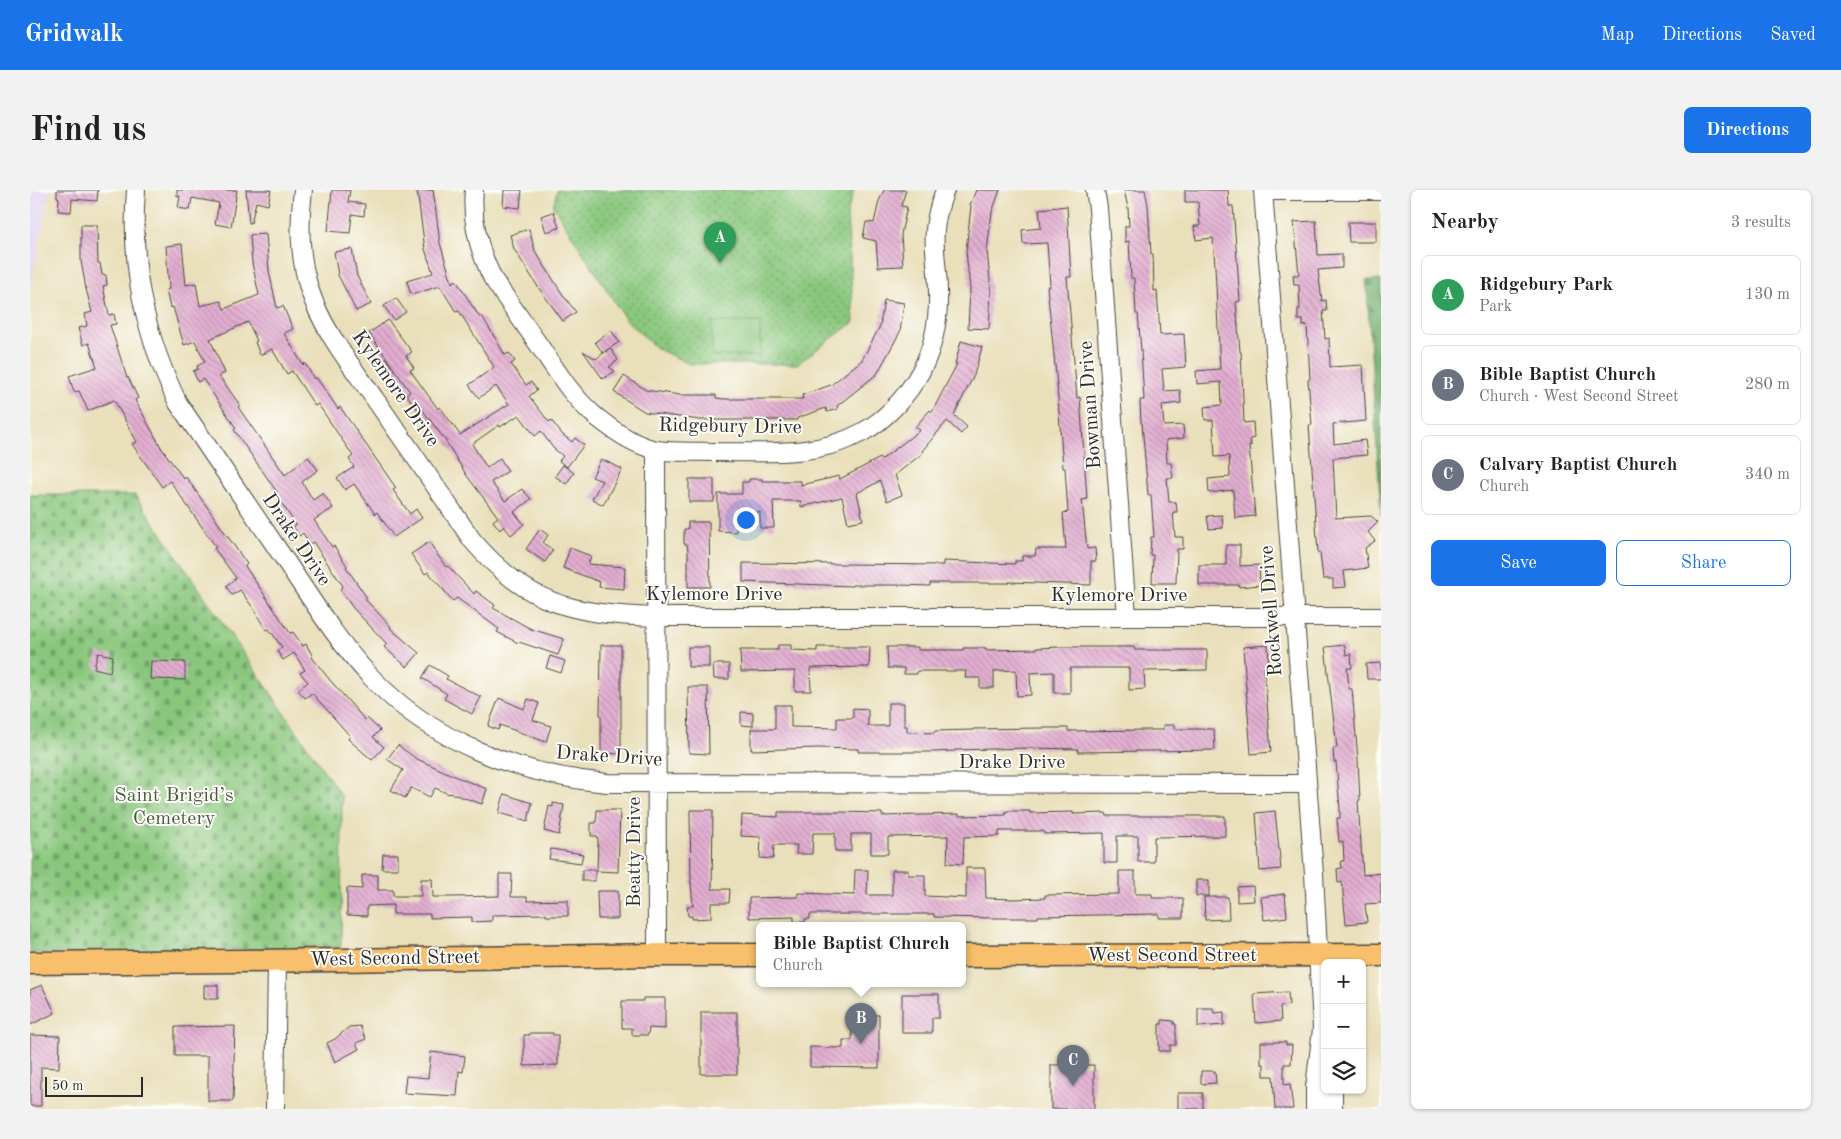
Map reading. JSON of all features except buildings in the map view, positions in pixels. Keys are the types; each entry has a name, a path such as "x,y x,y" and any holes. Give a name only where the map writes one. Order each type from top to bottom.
{"main road":[{"name":"West Second Street","path":"30,963 756,955"},
{"name":"West Second Street","path":"966,956 1381,955"}],"street":[{"name":"Drake Drive","path":"136,190 134,248 143,307 164,373 178,402 331,628 370,676 412,713 457,741 494,758 528,770 576,780 607,783 1306,784"},
{"name":"Kylemore Drive","path":"303,190 300,217 302,256 309,289 321,317 342,351 472,540 489,560 507,576 546,600 595,614 656,617 1381,617"},
{"name":"Ridgebury Drive","path":"474,190 473,213 475,228 487,267 493,279 573,395 605,423 634,442 656,450 749,452 811,450 843,442 862,432 893,408 911,386 921,370 933,338 938,303 935,229 939,207 945,190"},
{"name":"Bowman Drive","path":"1095,190 1098,208 1127,617"},
{"path":"1263,190 1381,191"},
{"name":"Rockwell Drive","path":"1263,190 1314,874 1321,1004"},
{"name":"Beatty Drive","path":"656,450 657,955"},
{"path":"275,1109 277,960"},
{"name":"Rockwell Drive","path":"1315,1109 1315,1087 1321,1048"},
{"path":"1333,1094 1333,1109"}],"shaded area":[{"path":"30,190 50,190 31,286 30,286"}],"green space":[{"path":"557,190 854,190 847,213 854,322 797,364 689,364 656,348 626,320 553,206"},
{"path":"1366,280 1381,280 1381,516 1368,305"},
{"path":"712,322 760,322 760,356 712,356"},
{"name":"Saint Brigid’s Cemetery","path":"30,495 135,495 342,797 341,947 30,953"}],"place":[{"name":"Ridgebury Park","path":"720,263"},
{"name":"Bible Baptist Church","path":"861,1044"},
{"name":"Calvary Baptist Church","path":"1073,1086"}]}
